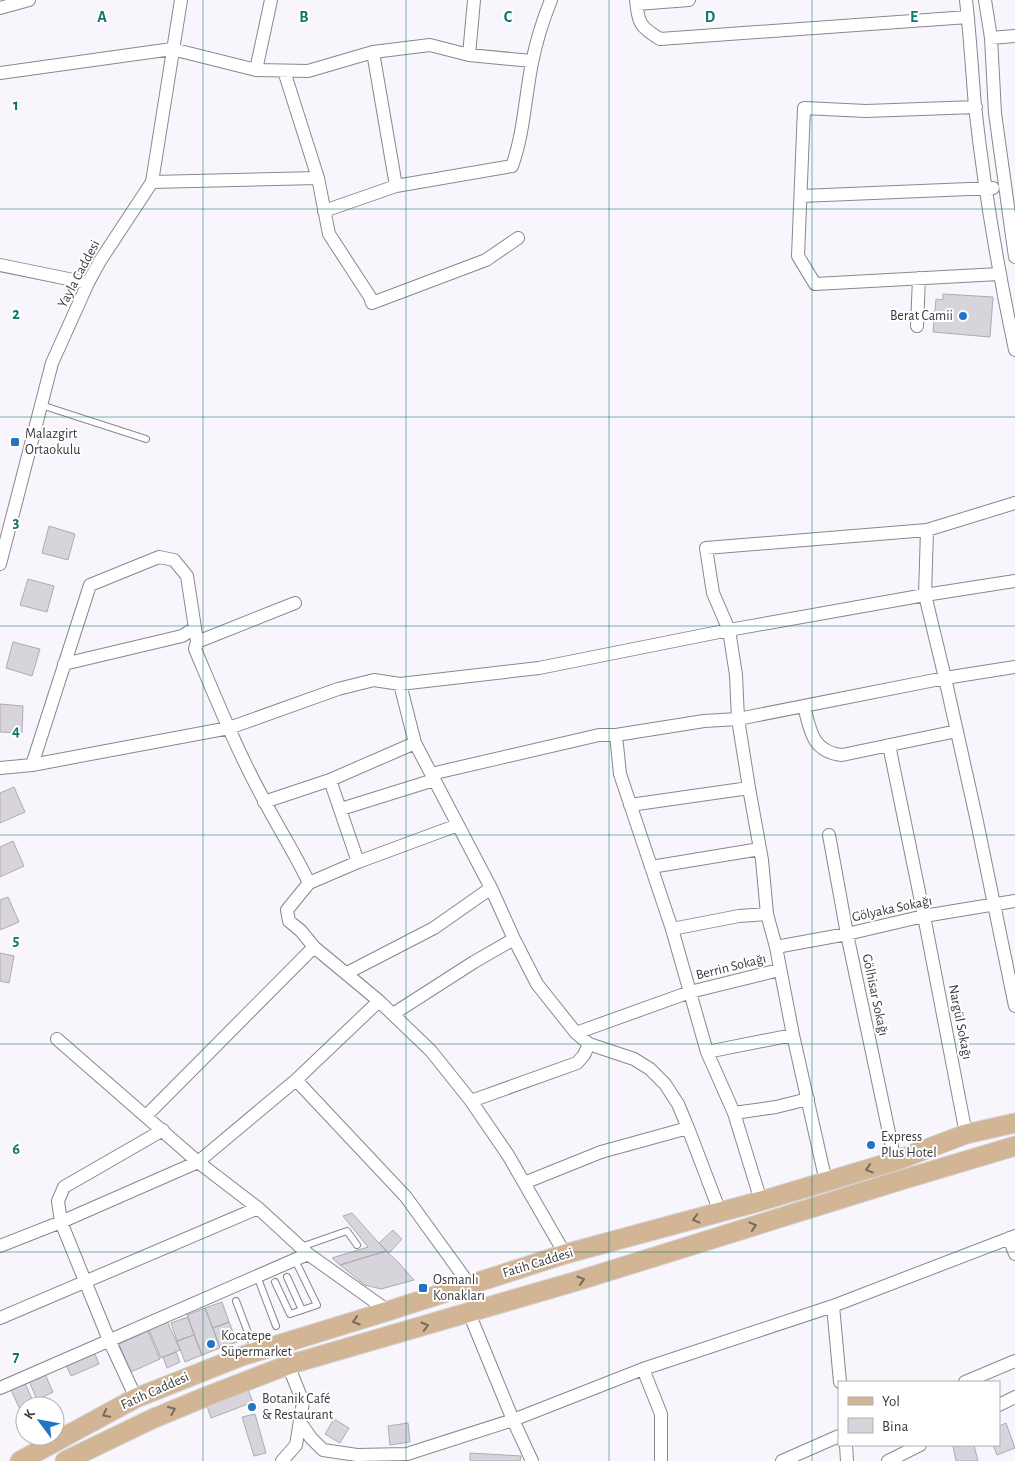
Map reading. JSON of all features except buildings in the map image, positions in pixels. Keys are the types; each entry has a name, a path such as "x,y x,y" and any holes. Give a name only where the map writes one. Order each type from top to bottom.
{"main road":[{"name":"Fatih Caddesi","path":"20,1461 136,1398 211,1367 255,1352 565,1254 761,1201 895,1161 966,1134 1015,1123"},
{"name":"Fatih Caddesi","path":"64,1461 205,1396 288,1365 469,1313 1015,1146"}],"street":[{"path":"0,8 29,0"},
{"name":"Yayla Caddesi","path":"0,564 52,363 100,261 152,182 180,0"},
{"path":"256,70 271,0"},
{"path":"469,55 474,0"},
{"path":"324,211 396,186 512,166 519,148 532,61 546,0"},
{"path":"689,0 637,2 639,22 646,30 660,38 968,18"},
{"path":"966,0 986,188 999,274 1015,350"},
{"path":"985,0 991,38 995,113 1005,188 1012,218 1015,257"},
{"path":"991,38 1015,36"},
{"path":"0,73 172,49 256,70 284,71 308,71 373,52 430,45 469,55 532,61"},
{"path":"373,52 396,186"},
{"path":"284,71 318,178 329,234 372,303 486,260 518,238"},
{"path":"976,108 866,111 804,108 798,256 815,284 999,274"},
{"path":"152,182 318,178"},
{"path":"801,196 1005,188"},
{"path":"991,221 1012,218"},
{"path":"0,266 88,283"},
{"path":"917,326 919,278"},
{"path":"826,1182 792,1035 776,947 767,914 760,849 748,788 738,719 736,675 729,630 713,593 706,548 927,530 1015,503"},
{"path":"927,530 925,595 957,730 1015,1006"},
{"path":"32,765 90,585 159,557 174,560 187,576 197,642 195,649 264,802 299,861 308,883"},
{"path":"0,768 32,765 229,728 338,689 374,680 400,684 539,668 729,630 1015,581"},
{"path":"197,642 294,603"},
{"path":"64,664 182,636 195,628"},
{"path":"341,809 433,777 598,735 616,735 704,721 738,719 945,678 1015,667"},
{"path":"400,684 415,743 491,888 537,984 576,1033 589,1044 634,1058 650,1070 672,1094 688,1128 720,1212"},
{"path":"804,706 816,743 827,752 842,755 957,730"},
{"path":"616,735 620,774 672,929 707,1052 734,1113 761,1201"},
{"path":"264,802 330,780 415,743"},
{"name":"Nargül Sokağı","path":"889,745 966,1134"},
{"path":"330,780 358,862"},
{"path":"630,804 748,788"},
{"path":"458,825 358,862 308,883 286,910 290,921 314,947 394,1014 431,1051 471,1101 508,1155 565,1254"},
{"name":"Gölhisar Sokağı","path":"829,835 847,934 895,1161"},
{"path":"651,867 760,849"},
{"path":"347,973 434,928 491,888"},
{"name":"Gölyaka Sokağı","path":"776,947 847,934 924,916 995,906 1015,901"},
{"path":"672,929 739,916 767,914"},
{"path":"394,1014 474,962 514,939"},
{"path":"146,1116 314,947"},
{"name":"Berrin Sokağı","path":"576,1033 690,992 779,970"},
{"path":"0,1246 61,1222 198,1162 296,1080 379,1001"},
{"path":"707,1052 792,1035"},
{"path":"57,1039 198,1162 258,1208 305,1250 388,1311"},
{"path":"471,1101 576,1063 584,1055 589,1044"},
{"path":"296,1080 406,1196 469,1284"},
{"path":"734,1113 776,1107 808,1098"},
{"path":"524,1183 601,1152 688,1128"},
{"path":"136,1398 109,1340 61,1222 58,1200 64,1187 163,1130"},
{"path":"0,1318 258,1208"},
{"path":"300,1422 311,1438 323,1450 356,1455 406,1454 513,1420 643,1369 833,1306 1012,1237 1015,1254"},
{"path":"0,1388 295,1260 305,1250"},
{"path":"833,1306 840,1381"},
{"path":"469,1313 532,1461"},
{"path":"967,1381 1015,1361"},
{"path":"282,1461 296,1445 303,1402 288,1365"},
{"path":"643,1369 661,1414 661,1461"},
{"path":"1000,1405 1015,1397"},
{"path":"782,1461 838,1436"},
{"path":"846,1446 848,1461"},
{"path":"888,1461 918,1446"}],"lane":[{"path":"41,405 146,439"},
{"path":"305,1250 346,1231 357,1245"},
{"path":"275,1282 290,1314 316,1305 295,1260"},
{"path":"257,1276 276,1326"},
{"path":"287,1277 302,1310"},
{"path":"236,1301 255,1352"}],"place":[{"name":"Berat Camii","path":"963,316"},
{"name":"Malazgirt Ortaokulu","path":"15,442"},
{"name":"Express Plus Hotel","path":"871,1145"},
{"name":"Osmanlı Konakları","path":"423,1288"},
{"name":"Kocatepe Süpermarket","path":"211,1344"},
{"name":"Botanik Café & Restaurant","path":"252,1407"}]}
